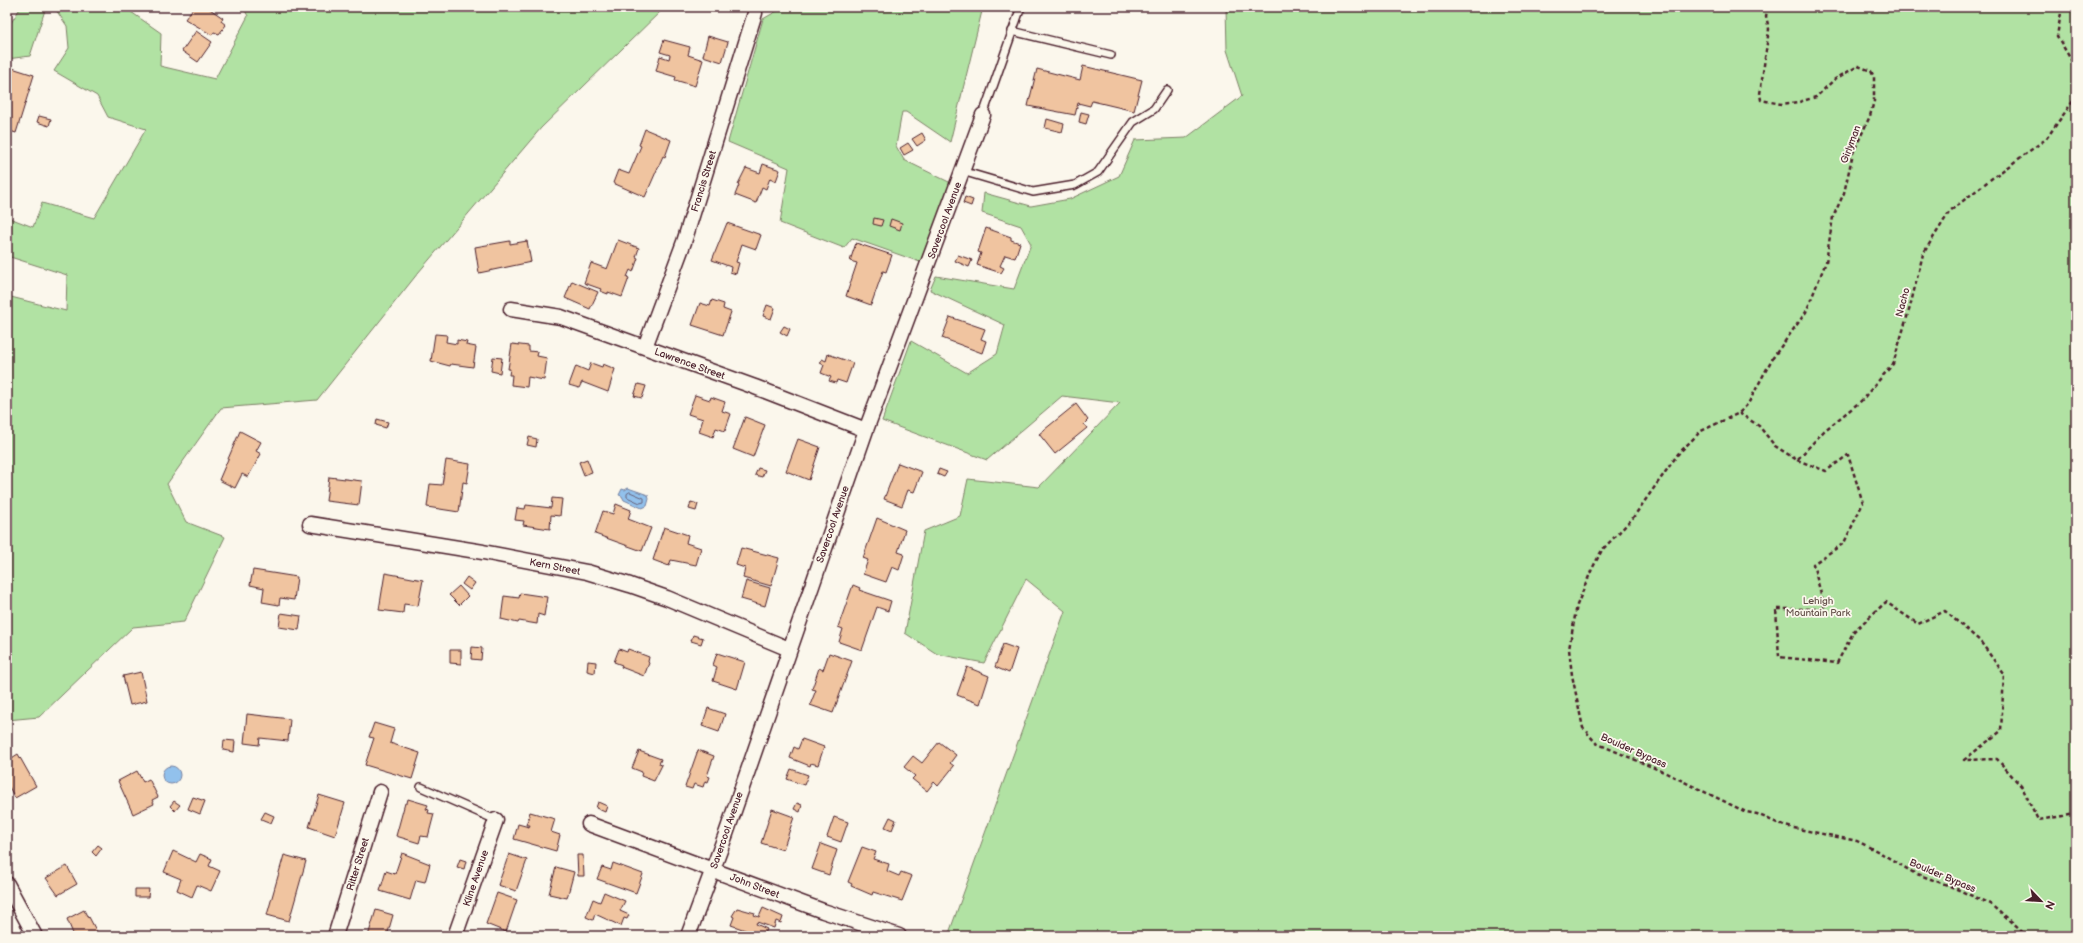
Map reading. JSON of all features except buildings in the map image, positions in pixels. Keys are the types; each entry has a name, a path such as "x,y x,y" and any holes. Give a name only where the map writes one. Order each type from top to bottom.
{"street":[{"name":"Francis Street","path":"645,347 684,242 755,13"},
{"name":"Savercool Avenue","path":"688,936 713,869 788,650 866,430 983,115"},
{"name":"Lawrence Street","path":"511,309 561,317 755,387 866,430"},
{"name":"Kern Street","path":"310,524 483,552 587,572 667,598 788,650"},
{"name":"Ritter Street","path":"335,936 380,792"},
{"name":"Kline Avenue","path":"455,936 496,820"},
{"name":"John Street","path":"590,824 823,911 899,936"},
{"path":"7,884 35,936"}],"lane":[{"path":"983,115 1021,7"},
{"path":"1012,31 1111,55"},
{"path":"962,171 1033,192 1075,185 1098,172 1133,122 1154,109 1167,90"},
{"path":"421,787 496,820"}],"path":[{"name":"Girlyman","path":"1739,413 1748,404 1772,359 1806,312 1826,262 1833,217 1844,193 1853,153 1870,116 1874,101 1874,77 1871,71 1858,66 1839,76 1816,97 1811,99 1781,104 1761,100 1760,94 1769,29 1766,16 1768,7"},
{"path":"2062,7 2057,36 2076,68"},
{"name":"Nacho","path":"1797,460 1824,431 1861,401 1893,364 1910,307 1923,254 1950,211 1991,178 2046,139 2076,97"},
{"path":"1739,413 1759,426 1775,446 1797,460 1826,471 1848,455 1863,502 1844,543 1814,564 1825,609 1776,609 1779,657 1837,663 1854,632 1886,602 1918,624 1945,611 1980,641 2004,674 2001,731 1964,760 1997,759 2022,787 2038,820 2076,814"},
{"name":"Boulder Bypass","path":"1739,413 1701,431 1678,454 1632,519 1602,550 1592,569 1577,605 1569,649 1572,675 1583,728 1596,743 1608,750 1666,773 1746,812 1757,814 1784,826 1857,841 1914,872 1990,904 2028,936"}],"green space":[{"path":"21,7 46,7 30,56 7,59 7,29"},
{"path":"54,7 124,7 161,33 160,66 215,79 248,16 243,7 665,7 541,128 418,273 317,400 221,408 167,484 186,522 225,537 184,622 133,627 39,717 7,720 7,296 66,311 67,275 7,256 7,217 33,227 42,203 94,218 146,129 108,117 97,96 54,71 69,48 67,26"},
{"path":"784,7 983,7 950,142 906,112 902,112 896,146 904,160 951,183 920,262 852,238 844,248 780,223 789,168 728,142 763,19"},
{"name":"Lehigh Mountain Park","path":"1226,7 2076,7 2076,936 948,936 1065,611 1026,579 984,663 937,654 905,633 924,531 960,516 968,479 1039,487 1120,403 1062,396 987,460 882,421 911,341 967,373 997,354 1005,325 930,290 936,276 1014,289 1031,244 1021,226 982,213 984,193 1031,206 1070,199 1119,176 1135,140 1186,138 1242,96 1227,50"}],"water":[{"path":"628,488 648,495 649,499 647,506 642,508 624,500 622,496 619,495 622,489 625,490"},
{"path":"167,766 175,766 180,771 178,782 175,784 167,784 162,779 162,771"}]}
